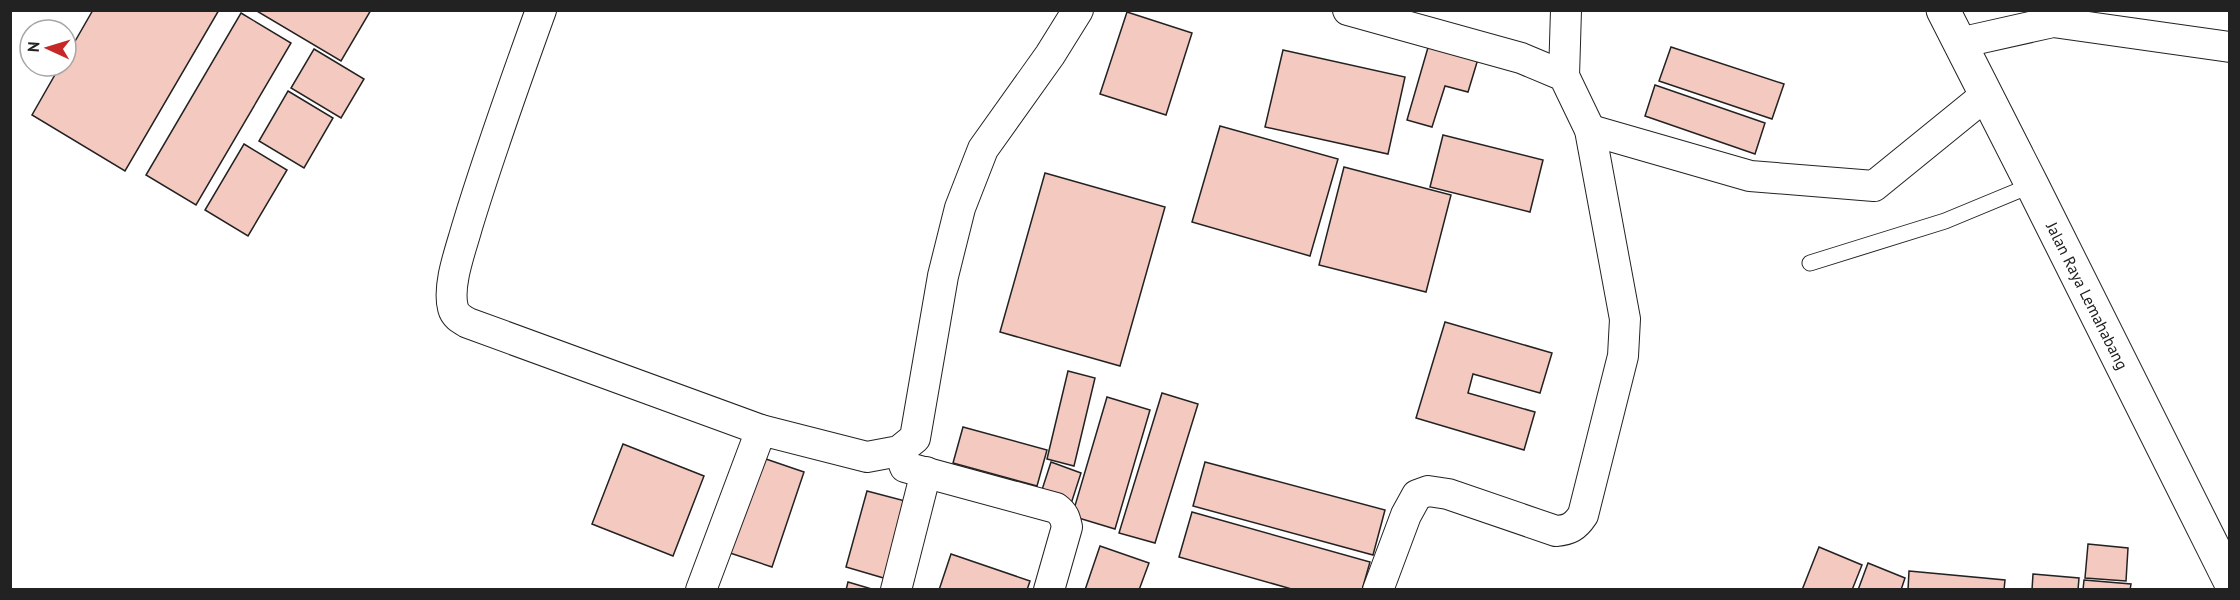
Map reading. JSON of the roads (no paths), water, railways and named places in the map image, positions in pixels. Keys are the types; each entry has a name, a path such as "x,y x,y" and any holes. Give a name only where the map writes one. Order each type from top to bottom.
{"main road":[{"name":"Jalan Raya Lemahabang","path":"1942,10 2032,185 2220,538 2229,581"}],"street":[{"path":"541,10 460,252 452,290 453,309 459,318 761,430 867,457 899,451 915,438 943,276 960,208 983,149 1050,55 1078,10"},
{"path":"1348,10 1521,58 1564,76"},
{"path":"1378,590 1406,515 1417,495 1428,491 1449,494 1556,531 1568,530 1577,524 1583,515 1623,356 1625,319 1590,130 1564,76 1566,10"},
{"path":"1959,43 2054,22 2229,47"},
{"path":"1590,130 1750,176 1874,186 1986,95"},
{"path":"701,590 761,430"},
{"path":"899,451 905,467 1056,508 1062,512 1067,527 1049,590"},
{"path":"896,590 926,472"}],"lane":[{"path":"1810,262 1945,221 2032,185"}]}
